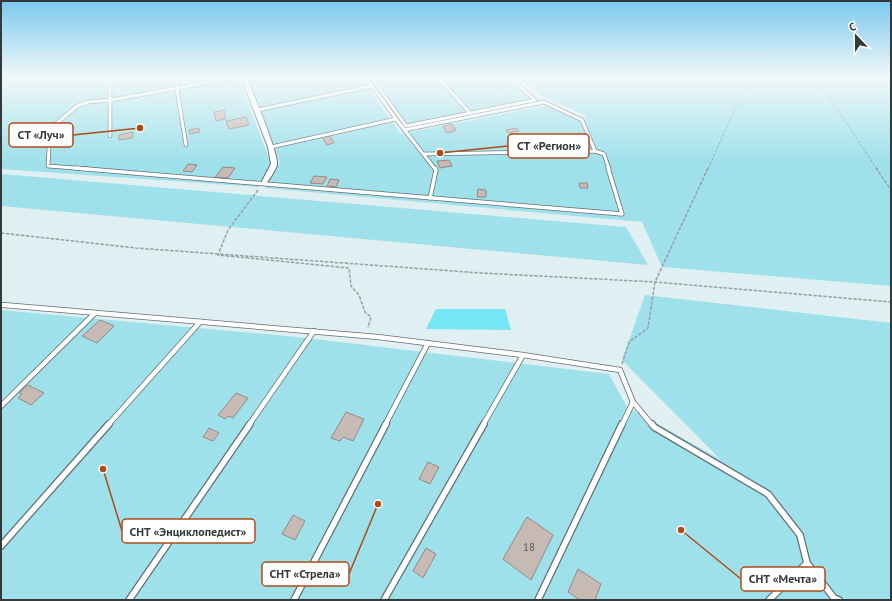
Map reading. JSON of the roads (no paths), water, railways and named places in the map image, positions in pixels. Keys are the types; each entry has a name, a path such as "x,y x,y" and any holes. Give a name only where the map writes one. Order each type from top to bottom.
{"street":[{"path":"255,105 271,147 274,164 264,183"}],"lane":[{"path":"80,105 50,129 48,166 622,214 604,154 595,151 424,154"},
{"path":"110,136 111,105"},
{"path":"180,105 186,145"},
{"path":"257,110 281,105"},
{"path":"386,105 436,170 430,198"},
{"path":"391,105 406,126 510,105"},
{"path":"463,105 470,113"},
{"path":"404,130 529,105"},
{"path":"550,105 582,120 595,151"},
{"path":"271,147 396,119"},
{"path":"3,305 366,335 523,355 620,370 633,402 654,427 768,494 800,535 807,563 834,598 839,600"},
{"path":"1,406 94,313"},
{"path":"1,546 200,322"},
{"path":"129,600 314,331"},
{"path":"294,600 428,343"},
{"path":"384,600 523,355"},
{"path":"538,600 633,402"},
{"path":"769,600 807,563"}],"place":[{"name":"СТ «Луч»","path":"140,128"},
{"name":"СТ «Регион»","path":"440,153"},
{"name":"СНТ «Энциклопедист»","path":"103,469"},
{"name":"СНТ «Стрела»","path":"378,504"},
{"name":"СНТ «Мечта»","path":"681,530"}]}
